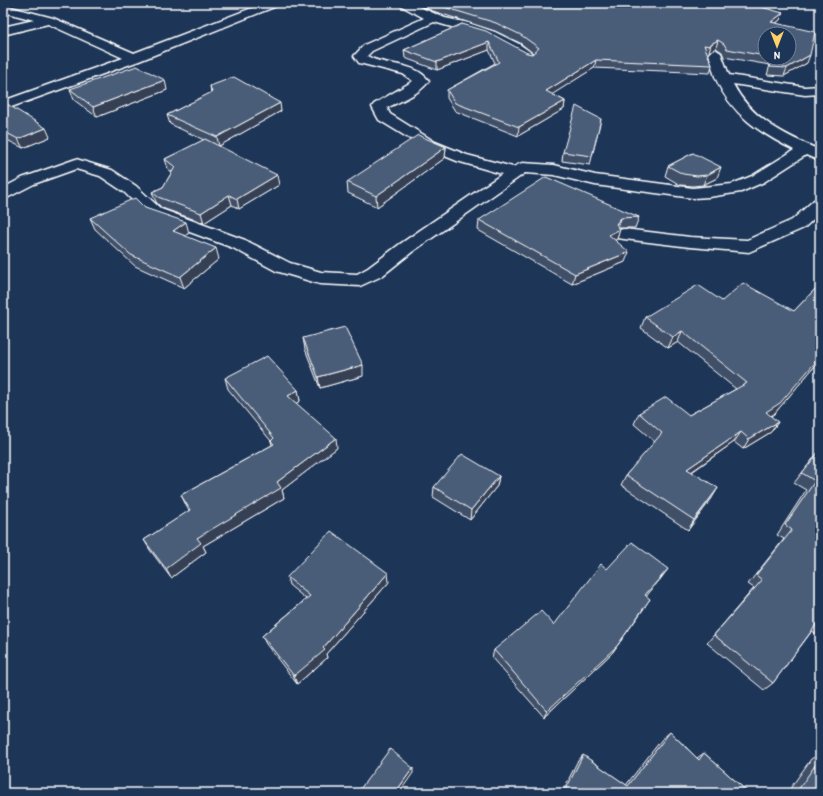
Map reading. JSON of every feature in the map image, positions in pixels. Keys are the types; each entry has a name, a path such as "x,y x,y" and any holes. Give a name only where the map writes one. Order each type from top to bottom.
{"street":[{"path":"3,106 134,58 276,3"},
{"path":"402,3 434,18 488,33 515,46 530,56"},
{"path":"3,8 49,20 134,58"},
{"path":"434,18 368,48 360,56 364,60 408,71 422,80 414,88 379,107 384,117 430,145 462,158 516,173"},
{"path":"3,31 49,20"},
{"path":"715,54 722,78 737,104 750,118 775,135 820,156"},
{"path":"722,78 805,91 820,90"},
{"path":"3,195 28,181 76,164 106,173 130,189 156,213 239,244 284,267 320,278 360,280 375,272 412,244 522,168 554,170 595,180 693,193 710,192 735,189 758,179 805,149"},
{"path":"624,234 690,242 749,246 798,224 820,204"}],"building":[{"path":"431,3 747,3 783,13 771,22 789,26 757,26 757,55 727,49 724,44 718,40 710,46 704,45 712,65 596,60 546,91 565,101 519,127 455,103 447,90 499,62 489,42 437,62 404,50 462,24 486,31 527,53 532,54 539,48 521,35 496,23"},
{"path":"797,28 815,32 810,55 797,62"},
{"path":"137,66 165,80 93,107 70,89"},
{"path":"770,66 791,66 787,68"},
{"path":"234,77 280,103 217,137 167,115 212,92 210,86"},
{"path":"7,104 46,128 18,139 3,131 3,106"},
{"path":"576,106 601,119 592,156 563,152"},
{"path":"418,135 446,147 376,196 347,182"},
{"path":"205,139 277,175 237,199 229,195 201,213 158,197 152,192 163,187 175,167 165,159"},
{"path":"693,153 721,167 707,175 697,176 683,174 668,166"},
{"path":"546,177 639,217 621,218 616,224 620,229 609,235 629,252 575,274 479,220"},
{"path":"135,198 145,208 186,222 173,231 216,248 180,277 131,255 90,218"},
{"path":"743,283 794,311 820,284 820,357 780,403 766,412 778,422 749,439 741,432 687,469 718,488 694,520 626,475 662,433 639,413 666,397 689,415 747,383 682,331 673,337 645,317 698,285 722,301"},
{"path":"345,327 363,365 318,377 303,338"},
{"path":"267,356 298,390 288,396 336,438 277,482 281,488 197,538 201,543 166,569 144,540 190,510 181,495 274,444 271,441 274,438 225,378"},
{"path":"820,450 820,621 773,683 714,635 762,580 756,575 792,530 785,525 815,481 802,473"},
{"path":"462,454 499,476 471,510 434,487"},
{"path":"331,531 388,573 323,648 325,650 294,676 262,636 310,596 287,577"},
{"path":"632,542 668,569 645,595 650,599 617,646 547,711 494,650 541,611 554,625 601,564 607,569"},
{"path":"670,732 699,760 704,753 749,793 654,793 649,788 647,793 564,793 583,755 628,786"},
{"path":"390,749 413,768 395,793 357,793"},
{"path":"820,758 820,793 796,793"}]}
